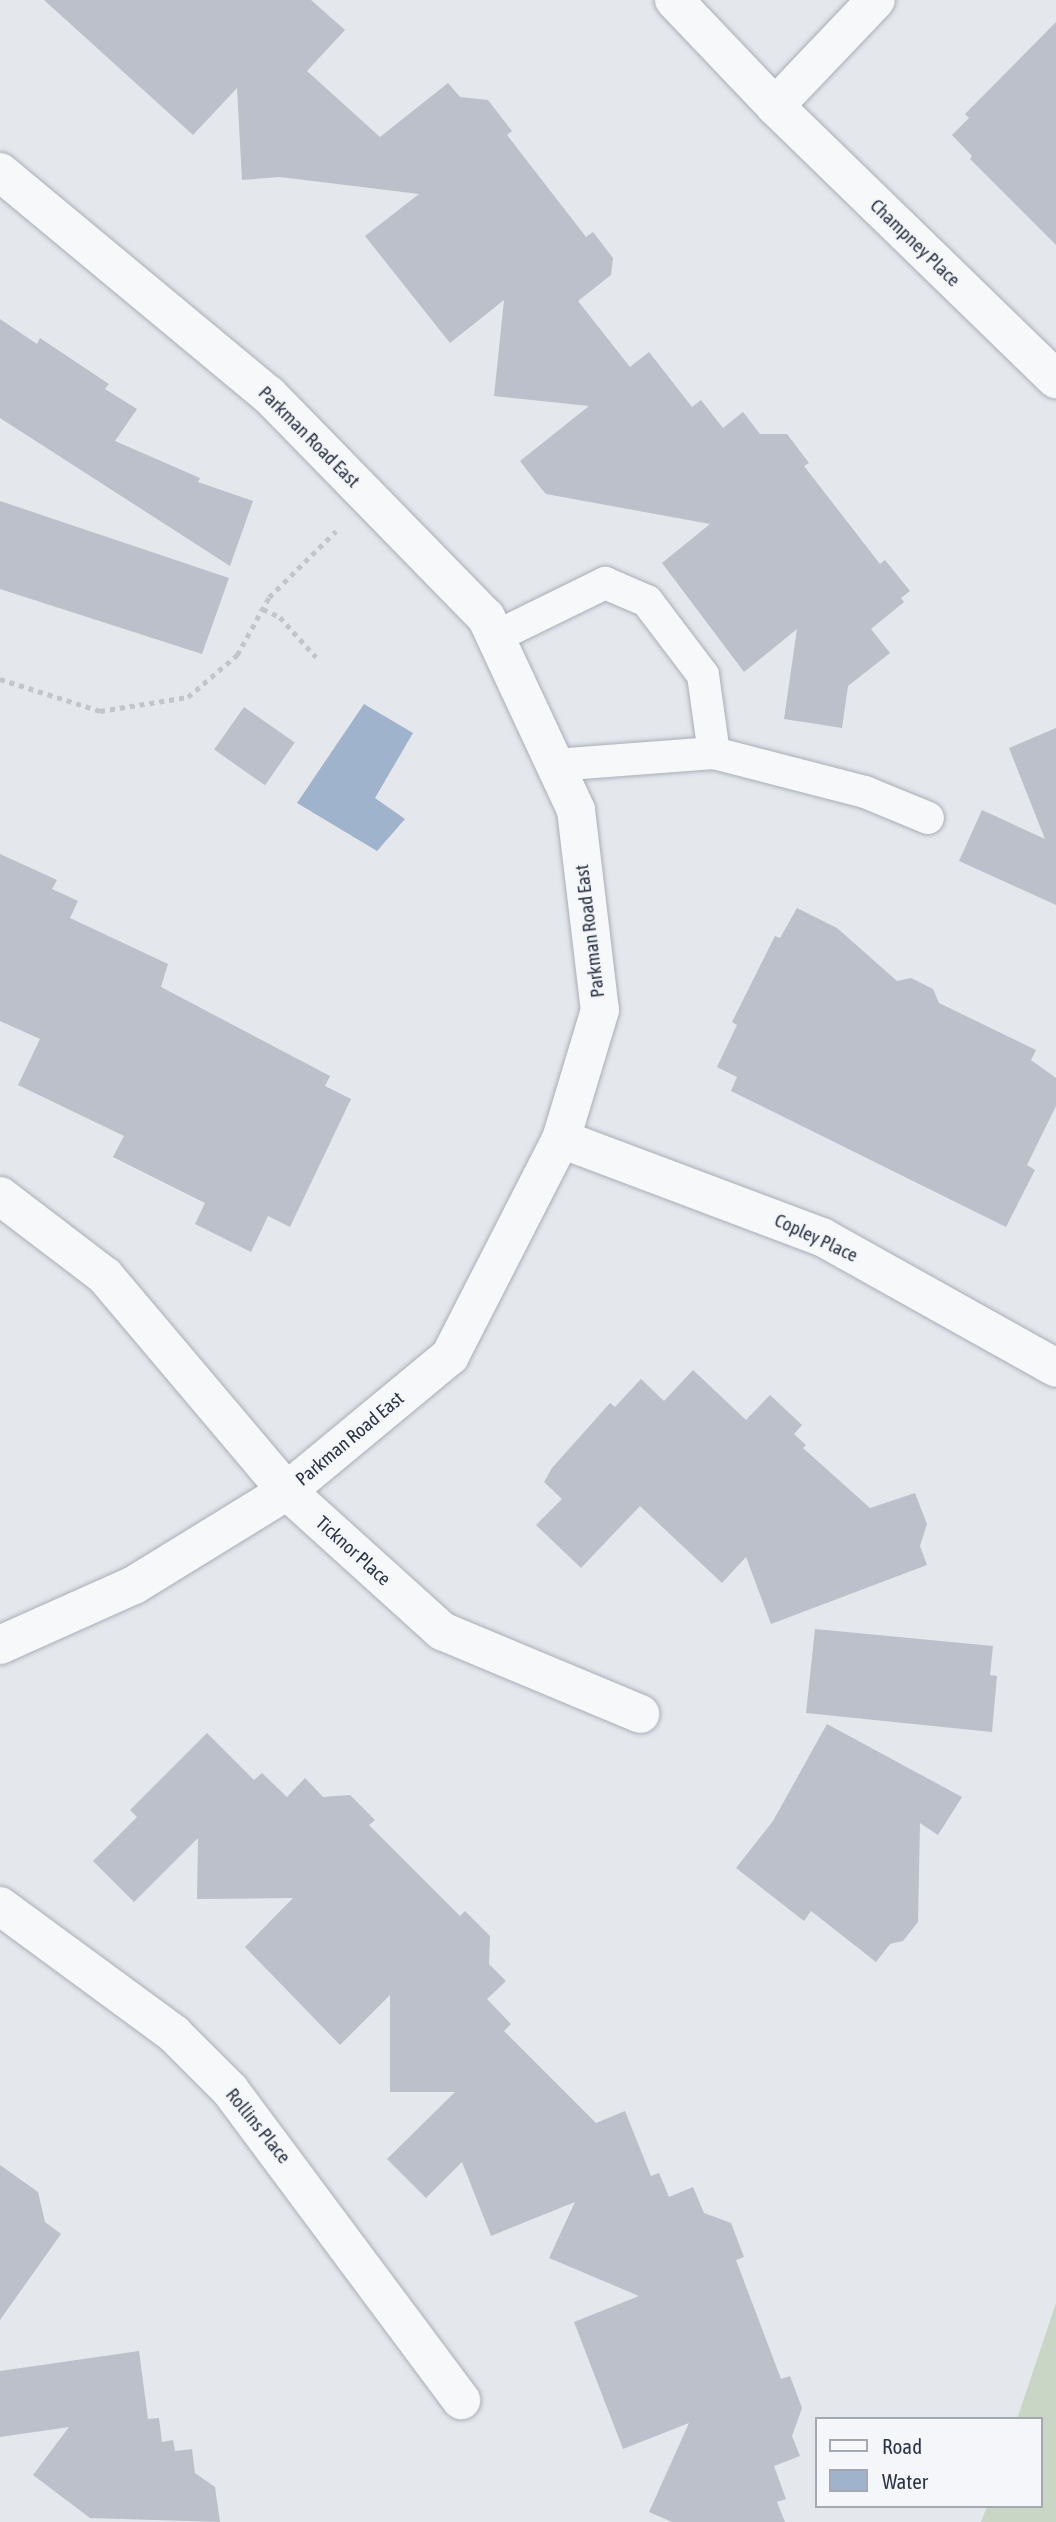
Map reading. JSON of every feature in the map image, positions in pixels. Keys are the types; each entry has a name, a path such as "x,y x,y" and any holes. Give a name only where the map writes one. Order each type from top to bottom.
{"street":[{"name":"Champney Place","path":"674,0 775,106 1056,379"},
{"path":"775,106 876,0"},
{"name":"Parkman Road East","path":"0,1645 134,1585 287,1491 450,1356 561,1139 600,1010 576,810 486,617 269,395 4,186"},
{"name":"Copley Place","path":"561,1139 822,1237 1056,1368"},
{"name":"Ticknor Place","path":"0,1196 106,1276 287,1491 442,1631 640,1714"},
{"name":"Rollins Place","path":"0,1906 174,2034 230,2090 461,2400"}],"lane":[{"path":"495,637 605,583 647,601 703,675 714,753"},
{"path":"555,765 714,753 866,792 928,818"}],"path":[{"path":"0,679 100,711 188,697 236,655 263,609 322,541 375,504"},
{"path":"263,609 280,617 316,657"}],"green space":[{"path":"1056,2303 1056,2522 981,2522 986,2508 1042,2508 1042,2417 1018,2417"}],"water":[{"path":"364,704 413,733 375,798 405,819 377,851 297,803"}],"building":[{"path":"44,0 311,0 345,30 307,71 380,137 448,83 460,97 488,100 512,131 507,135 586,237 593,232 613,258 611,275 578,301 630,367 649,352 692,407 701,400 723,428 743,412 760,434 787,434 809,463 804,466 880,564 885,560 910,591 901,598 904,602 871,629 890,653 848,686 842,728 784,719 797,629 744,672 662,563 710,524 546,494 540,487 520,461 589,406 494,396 504,300 450,343 365,236 419,194 280,177 242,180 237,88 193,135"},
{"path":"1056,22 1056,245 970,159 972,156 952,135 969,118 965,114"},
{"path":"0,319 37,344 40,338 109,384 105,389 137,409 115,441 200,478 198,482 253,501 230,566 0,418"},
{"path":"0,501 229,578 202,654 0,589"},
{"path":"244,707 295,743 265,785 214,750"},
{"path":"1056,728 1056,905 959,861 982,810 1045,839 1009,748"},
{"path":"0,854 57,880 52,889 78,901 70,918 168,964 161,987 330,1076 325,1086 351,1099 290,1227 268,1216 251,1252 195,1224 205,1203 113,1157 124,1136 18,1085 40,1039 0,1021"},
{"path":"797,908 837,928 897,981 911,978 933,989 939,1003 1036,1050 1031,1060 1056,1078 1056,1106 1027,1165 1035,1170 1006,1227 731,1091 737,1077 717,1067 737,1025 732,1022 775,936 780,938"},
{"path":"693,1370 746,1420 770,1395 802,1425 794,1434 806,1445 803,1448 870,1508 915,1493 927,1524 920,1546 927,1565 771,1624 746,1557 722,1583 640,1506 581,1568 536,1525 562,1499 544,1482 552,1468 610,1403 615,1407 641,1379 664,1401"},
{"path":"815,1629 993,1646 990,1675 997,1676 992,1732 806,1713"},
{"path":"827,1724 962,1797 938,1835 920,1823 918,1922 903,1941 890,1944 876,1962 811,1911 804,1921 736,1868 773,1821"},
{"path":"207,1733 254,1780 262,1773 287,1797 305,1778 323,1797 350,1795 375,1820 369,1825 460,1916 465,1911 490,1936 489,1964 506,1981 487,1999 511,2024 504,2031 596,2123 625,2111 651,2176 659,2173 669,2197 693,2187 704,2213 731,2223 744,2257 736,2260 781,2379 790,2376 802,2408 792,2436 800,2456 774,2466 786,2499 777,2502 785,2522 672,2522 649,2512 689,2423 623,2449 574,2322 639,2296 549,2258 575,2202 491,2236 462,2162 426,2198 387,2159 455,2092 390,2092 390,1995 340,2045 245,1947 293,1898 197,1899 198,1838 134,1902 93,1861 137,1817 130,1810"},
{"path":"0,2165 38,2192 45,2222 61,2234 0,2320"},
{"path":"139,2351 148,2419 159,2418 162,2442 173,2440 175,2451 192,2449 195,2473 215,2487 220,2522 90,2518 33,2475 69,2427 0,2437 0,2371"}]}
